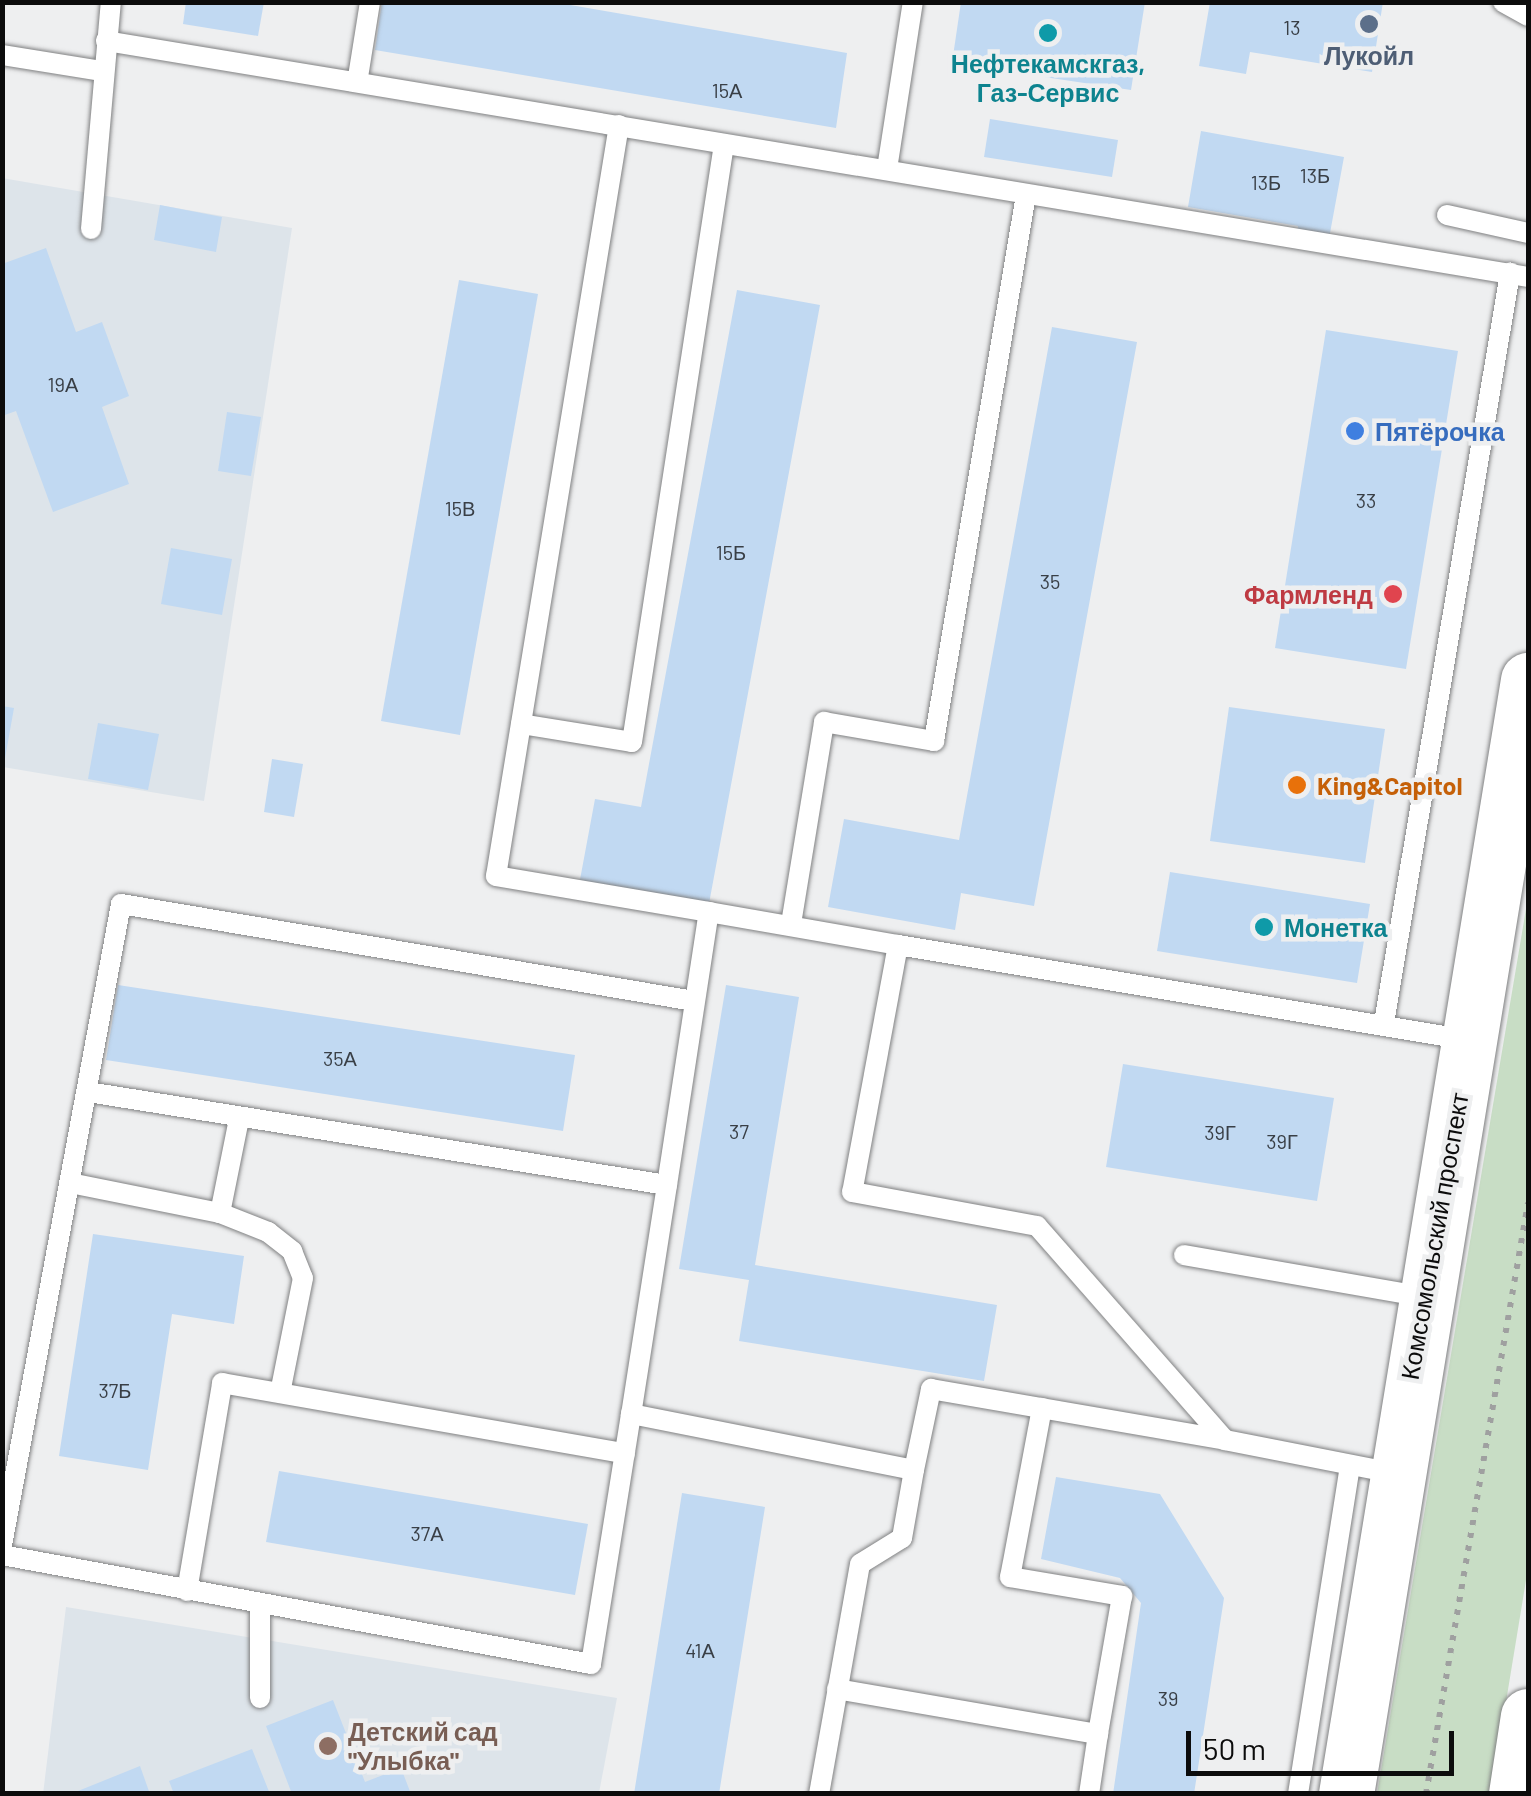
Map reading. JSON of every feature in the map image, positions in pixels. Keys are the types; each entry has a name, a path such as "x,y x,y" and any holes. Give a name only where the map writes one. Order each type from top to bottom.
{"main road":[{"name":"Комсомольский проспект","path":"1346,1794 1371,1469 1424,1297 1528,680"},
{"path":"1516,1794 1528,1716"}],"lane":[{"path":"91,229 110,2"},
{"path":"358,77 370,2"},
{"path":"887,170 913,2"},
{"path":"1503,2 1528,16"},
{"path":"106,40 358,77 724,144 1519,275 1384,1023"},
{"path":"2,55 102,72"},
{"path":"619,125 496,876 1468,1040"},
{"path":"521,724 632,742 724,144"},
{"path":"790,924 824,722 934,741 1026,195"},
{"path":"1448,215 1528,233"},
{"path":"2,1545 120,904 694,1001"},
{"path":"2,1555 260,1610 591,1664 709,912"},
{"path":"898,944 852,1192 1037,1226 1226,1440"},
{"path":"88,1092 668,1186"},
{"path":"220,1212 239,1119"},
{"path":"70,1183 220,1212 268,1232 292,1251 304,1278 280,1392"},
{"path":"1184,1255 1424,1297"},
{"path":"186,1592 222,1382 625,1453"},
{"path":"819,1794 860,1564 902,1538 932,1389 1371,1469 1298,1794"},
{"path":"1042,1408 1010,1576 1122,1596 1089,1794"},
{"path":"632,1414 914,1470"},
{"path":"260,1610 260,1698"},
{"path":"837,1689 1098,1734"}],"path":[{"path":"1426,1794 1528,1204"}],"shaded area":[{"path":"2,178 292,228 204,801 3,767"},
{"name":"Детский сад \"Улыбка\"","path":"66,1607 617,1698 599,1793 43,1794"}],"green space":[{"path":"1528,897 1528,1568 1491,1793 1377,1794"}],"building":[{"path":"186,2 264,2 258,36 183,24"},
{"path":"382,2 553,2 847,53 836,128 375,50"},
{"name":"Нефтекамскгаз, Газ-Сервис","path":"961,2 1145,2 1131,90 952,63"},
{"path":"1210,2 1383,2 1372,72 1250,52 1246,74 1199,66"},
{"path":"990,119 1118,140 1112,177 984,157"},
{"path":"1201,131 1344,157 1328,244 1296,239 1298,226 1188,207"},
{"path":"160,205 222,217 216,252 154,240"},
{"path":"46,248 76,332 102,322 129,396 102,407 129,484 53,512 16,411 2,416 2,264"},
{"path":"459,280 538,294 460,735 381,721"},
{"path":"737,290 820,305 708,909 579,885 595,799 641,807"},
{"path":"1052,327 1137,342 1034,906 961,893 955,930 828,907 844,819 959,840"},
{"path":"1326,330 1458,351 1406,669 1275,648"},
{"path":"227,412 261,417 251,476 218,471"},
{"path":"171,548 232,559 222,615 161,604"},
{"path":"2,706 14,708 4,764 2,763"},
{"name":"King&Capitol","path":"1229,707 1385,729 1365,863 1210,841"},
{"path":"98,723 159,734 148,790 88,779"},
{"path":"272,759 303,764 294,817 264,812"},
{"name":"Монетка","path":"1170,872 1370,904 1357,983 1157,951"},
{"path":"118,985 575,1055 563,1131 106,1060"},
{"path":"726,985 799,997 755,1265 997,1305 984,1381 739,1341 749,1280 679,1269"},
{"path":"1123,1064 1334,1098 1317,1201 1106,1167"},
{"path":"93,1234 244,1256 234,1324 172,1314 148,1470 59,1456"},
{"path":"279,1471 588,1524 575,1595 266,1542"},
{"path":"1056,1477 1160,1494 1224,1598 1194,1794 1113,1794 1141,1603 1120,1578 1041,1559"},
{"path":"682,1493 765,1507 719,1794 634,1794"},
{"path":"333,1700 365,1782 401,1768 411,1794 292,1794 266,1726"},
{"path":"252,1749 270,1794 174,1794 169,1781"},
{"path":"140,1766 150,1794 79,1794 78,1791"}],"place":[{"name":"Лукойл","path":"1369,24"},
{"name":"Нефтекамскгаз, Газ-Сервис","path":"1048,33"},
{"name":"Пятёрочка","path":"1355,431"},
{"name":"Фармленд","path":"1393,594"},
{"name":"King&Capitol","path":"1297,785"},
{"name":"Монетка","path":"1264,927"},
{"name":"Детский сад \"Улыбка\"","path":"328,1746"}]}
